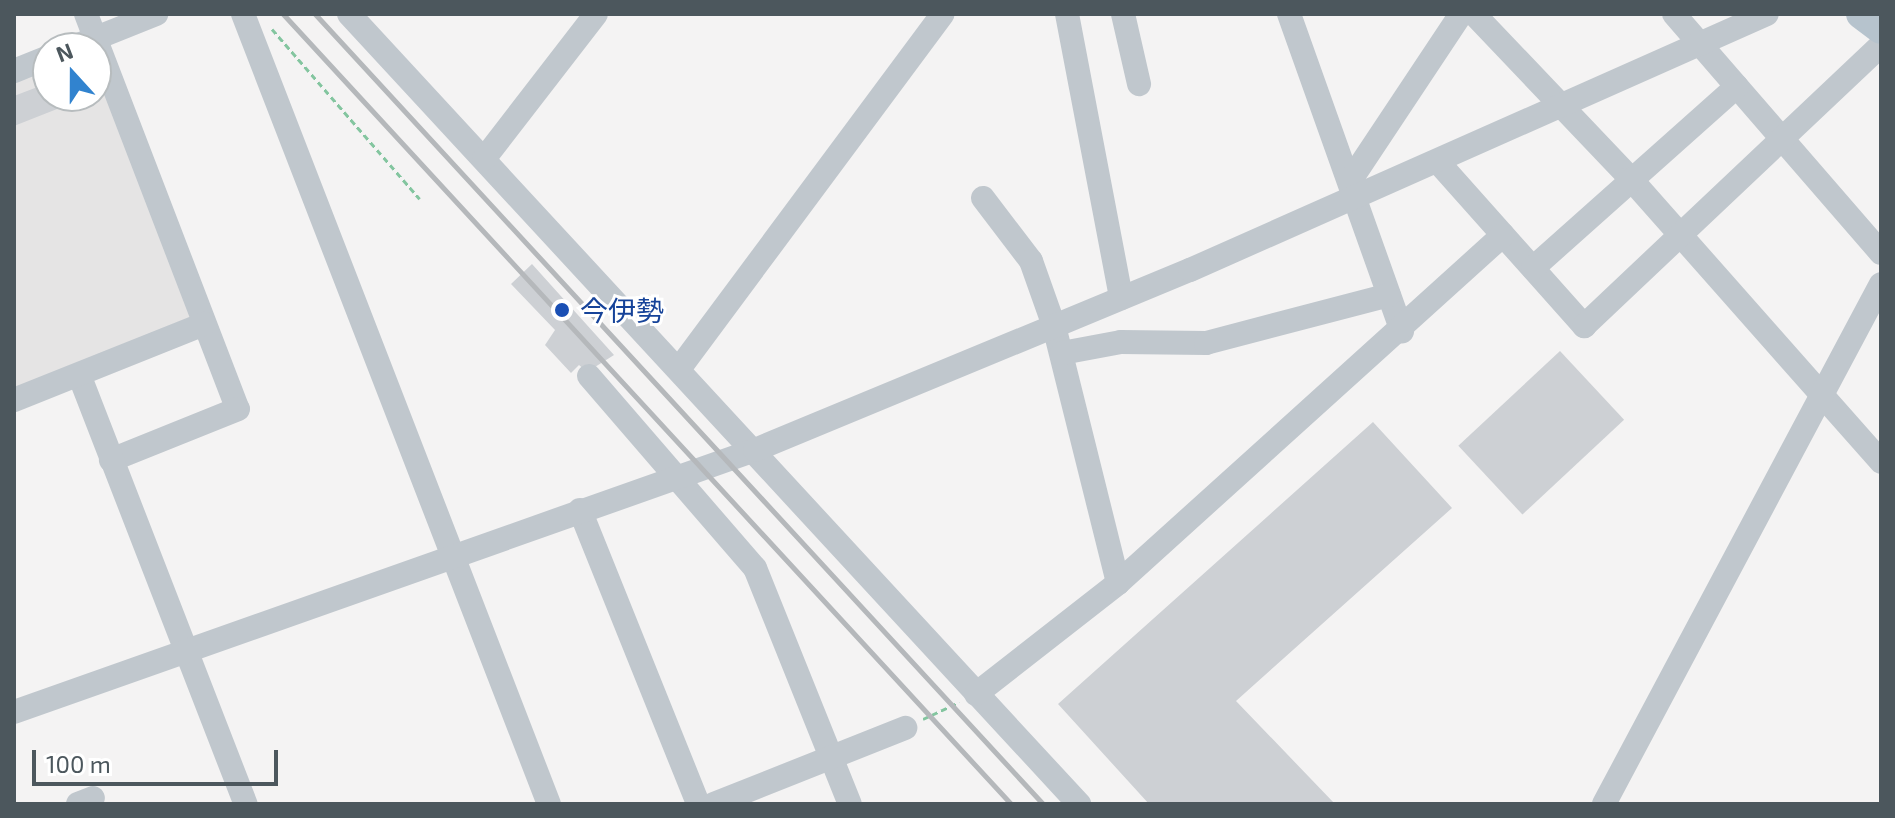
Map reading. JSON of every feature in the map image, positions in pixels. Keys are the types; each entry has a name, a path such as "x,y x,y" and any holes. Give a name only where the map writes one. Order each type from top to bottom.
{"main road":[{"path":"1861,14 1881,29"}],"street":[{"path":"111,32 156,14"},
{"path":"243,14 549,804"},
{"path":"349,14 1079,804"},
{"path":"484,159 596,14"},
{"path":"679,369 943,14"},
{"path":"1067,14 1121,298"},
{"path":"1123,14 1139,84"},
{"path":"1289,14 1402,332"},
{"path":"1353,188 1461,14"},
{"path":"1474,14 1630,178 1825,395 1881,462"},
{"path":"1674,14 1881,253"},
{"path":"14,712 452,553 755,450 1121,298 1353,188 1438,162 1704,47 1767,14"},
{"path":"1438,162 1584,326 1682,237 1881,45"},
{"path":"111,460 238,409 112,86"},
{"path":"1533,268 1630,178 1737,86"},
{"path":"983,198 1031,261 1054,326 1118,583"},
{"path":"976,694 1118,583 1402,332 1503,235"},
{"path":"1604,804 1825,395 1881,284"},
{"path":"1062,353 1121,342 1206,343 1389,295"},
{"path":"14,400 80,377 204,324"},
{"path":"589,376 679,476 755,568 850,804"},
{"path":"80,377 246,804"},
{"path":"580,510 698,804"},
{"path":"714,804 905,728"}],"path":[{"path":"269,26 420,199"},
{"path":"905,728 976,694"}],"shaded area":[{"path":"32,69 32,112 112,112 112,102 196,315 14,392 14,76"}],"building":[{"path":"32,89 32,112 49,112 14,126 14,96"},
{"path":"532,264 614,355 587,372 579,365 571,373 545,345 555,330 511,284"},
{"path":"1560,351 1624,420 1522,515 1458,446"},
{"path":"1373,422 1452,508 1236,701 1335,804 1149,804 1058,704"}],"railway":[{"path":"283,14 1011,804"},
{"path":"315,14 1043,804"}],"place":[{"name":"今伊勢","path":"562,310"}]}
